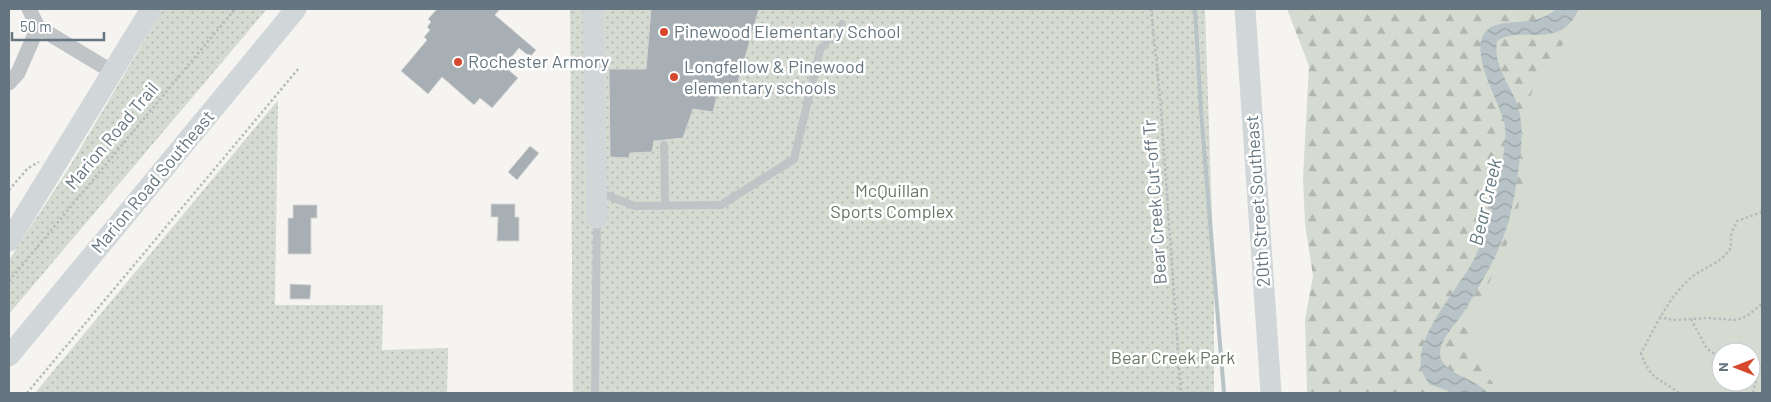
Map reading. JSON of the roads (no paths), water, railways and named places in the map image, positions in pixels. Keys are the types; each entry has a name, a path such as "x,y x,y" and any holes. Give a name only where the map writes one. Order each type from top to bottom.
{"street":[{"path":"29,9 38,27 111,71"},
{"path":"9,241 63,156 111,71 152,9"},
{"name":"Marion Road Southeast","path":"9,356 296,9"},
{"path":"593,9 597,218"},
{"name":"20th Street Southeast","path":"1245,9 1271,393"},
{"path":"9,82 18,72 38,27"}],"lane":[{"path":"596,192 635,206 721,205 794,159 820,50 842,24"},
{"path":"664,145 665,206"},
{"path":"595,393 597,218"}],"water":[{"path":"1556,9 1579,9 1570,23 1560,31 1542,35 1514,35 1497,41 1496,49 1499,65 1516,101 1519,112 1521,131 1520,157 1511,212 1501,244 1490,268 1464,312 1443,342 1440,355 1442,361 1451,370 1477,384 1488,393 1454,393 1429,384 1423,372 1421,358 1430,329 1476,256 1488,222 1500,176 1505,144 1504,121 1482,62 1481,39 1486,31 1492,27 1500,24 1538,19"}],"waterway":[{"path":"1195,9 1201,111 1224,393"}],"place":[{"name":"Pinewood Elementary School","path":"664,32"},
{"name":"Rochester Armory","path":"458,62"},
{"name":"Longfellow & Pinewood elementary schools","path":"674,77"}],"park label":[{"name":"McQuillan Sports Complex","path":"892,201"},
{"name":"Bear Creek Park","path":"1173,358"}],"water label":[{"name":"Bear Creek","path":"1485,202"}]}
